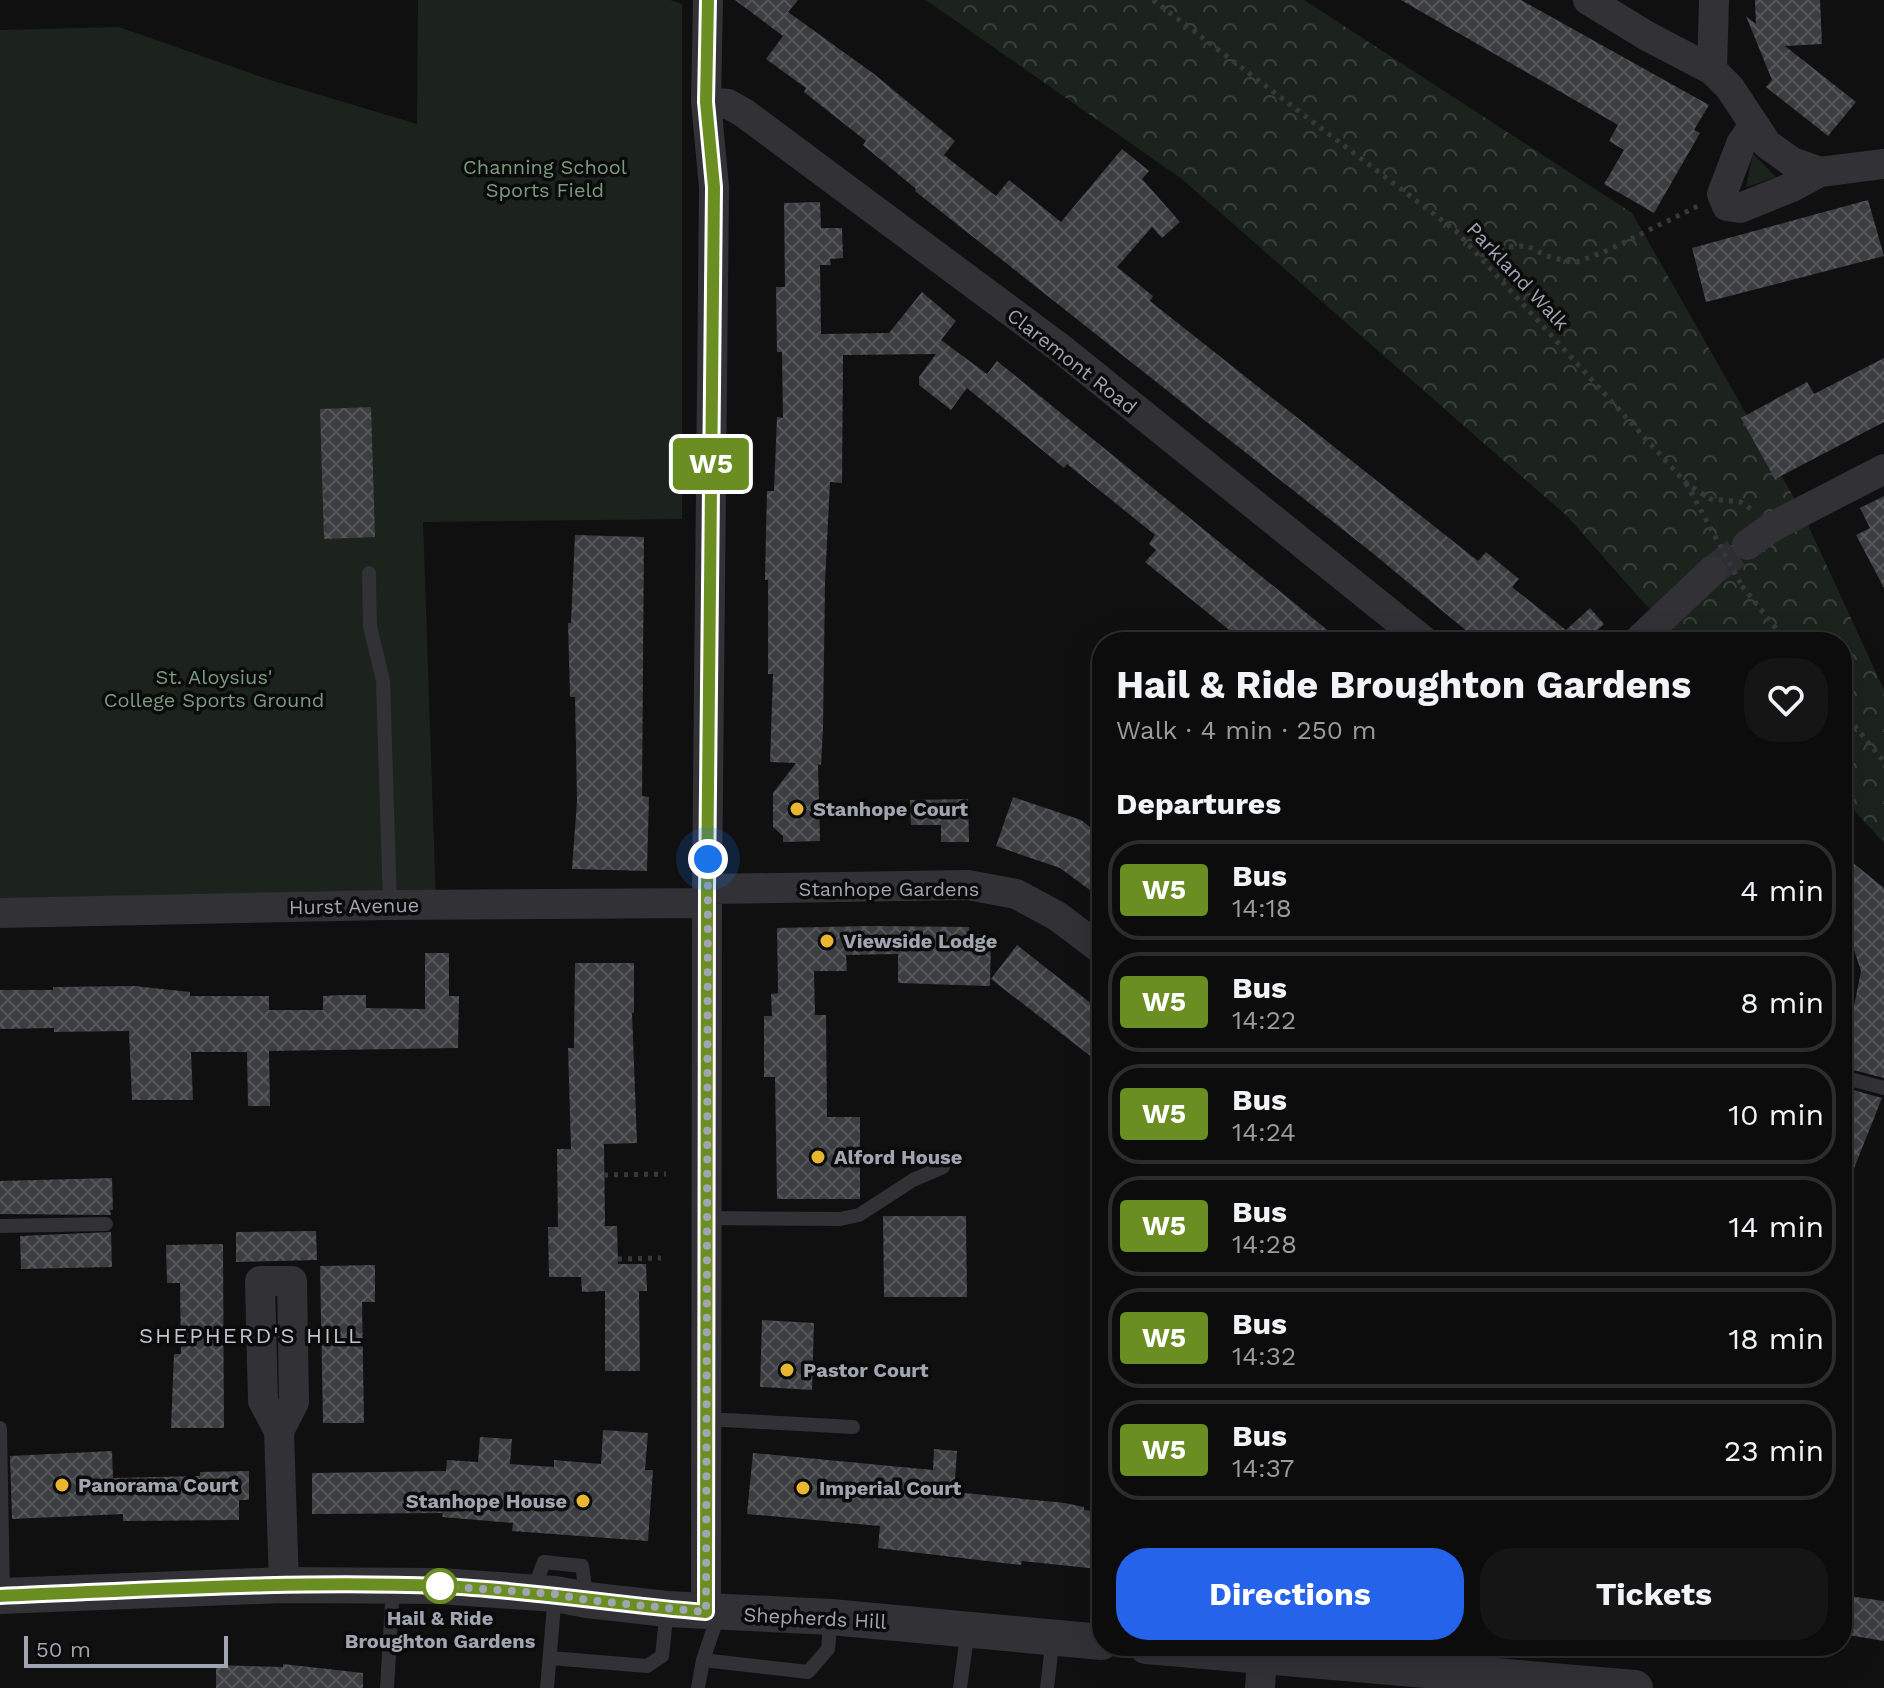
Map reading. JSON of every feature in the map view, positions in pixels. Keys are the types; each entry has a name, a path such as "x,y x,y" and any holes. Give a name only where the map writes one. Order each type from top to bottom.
{"street":[{"path":"708,0 706,102 714,187 707,896 707,1419 713,1612"},
{"path":"1588,0 1712,70 1730,88 1767,144 1792,162 1820,172"},
{"path":"1712,70 1714,0"},
{"name":"Claremont Road","path":"706,102 728,104 744,113 1060,348 1413,632"},
{"path":"1754,125 1741,144 1722,194 1727,206 1740,208 1820,172 1884,164"},
{"path":"1747,545 1772,527 1884,469"},
{"path":"1648,632 1712,571"},
{"name":"Stanhope Gardens","path":"707,896 968,885 1016,894 1057,916 1092,942"},
{"name":"Hurst Avenue","path":"0,913 707,896"},
{"path":"279,1431 284,1585"},
{"name":"Shepherds Hill","path":"2,1596 284,1585 393,1586 558,1595 667,1609 831,1617 1092,1641"},
{"path":"1190,1656 1261,1672 1295,1656"},
{"path":"1330,1656 1635,1688"}],"lane":[{"path":"369,573 370,626 383,681 390,905"},
{"path":"1852,1080 1884,1088"},
{"path":"707,1218 840,1219 859,1215 913,1180 943,1167"},
{"path":"0,1226 106,1224"},
{"path":"707,1419 853,1427"},
{"path":"0,1428 2,1596"},
{"path":"387,1688 393,1586"},
{"path":"547,1688 558,1595"},
{"path":"550,1658 647,1666 662,1656 667,1609"},
{"path":"698,1688 713,1612"},
{"path":"703,1660 808,1672 828,1649 831,1617"},
{"path":"960,1688 968,1629"},
{"path":"1047,1688 1053,1637"}],"path":[{"name":"Parkland Walk","path":"1153,0 1456,231 1686,483 1742,586 1779,632"},
{"path":"1456,231 1482,255 1505,247 1527,246 1547,256 1574,263 1604,252 1722,194"},
{"path":"1686,483 1710,499 1741,502 1772,527"},
{"path":"1852,722 1884,762"},
{"path":"604,1175 666,1174"},
{"path":"618,1259 661,1258"}],"green space":[{"name":"St. Aloysius' College Sports Ground","path":"418,0 670,0 682,4 682,519 423,522 436,904 0,913 0,30 119,27 270,80 417,124"},
{"path":"926,0 1304,0 1632,213 1802,512 1884,690 1884,843 1852,808 1852,632 1676,632 1645,604 1568,517 1182,179"},
{"path":"1753,154 1776,177 1746,187"}],"building":[{"path":"735,0 798,0 788,12 874,74 955,141 944,155 996,196 1009,180 1061,222 1122,149 1149,171 1142,179 1180,222 1162,238 1152,227 1117,267 1153,296 1150,301 1478,561 1486,552 1519,579 1512,587 1566,630 1590,608 1604,624 1595,632 1468,632 915,191 863,145 866,141 804,92 806,88 766,59 783,36"},
{"path":"1401,0 1521,0 1709,105 1694,130 1700,133 1654,213 1604,184 1624,150 1609,141 1618,125"},
{"path":"1755,0 1820,0 1822,44 1785,46 1856,102 1828,136 1766,87 1772,80 1746,16 1756,24"},
{"path":"1868,200 1884,256 1706,302 1692,248"},
{"path":"820,202 821,228 842,228 843,258 830,259 831,265 820,265 821,334 889,333 922,292 956,321 941,340 987,374 997,361 1330,632 1232,632 1145,562 1156,550 1149,544 1155,535 1067,464 1064,468 967,388 951,410 919,385 919,377 936,354 843,355 842,483 830,482 825,582 823,729 821,765 818,764 820,841 783,842 783,836 773,827 773,793 796,763 770,762 773,674 768,674 768,580 765,580 767,491 774,491 777,417 783,418 782,352 777,352 776,287 785,287 784,203"},
{"path":"1884,358 1884,422 1775,479 1741,418 1807,382 1814,394"},
{"path":"371,407 375,537 324,539 320,409"},
{"path":"1884,496 1884,588 1856,535 1870,528 1860,508"},
{"path":"575,535 644,537 642,796 649,797 647,871 572,869 577,801 575,697 570,697 568,623 571,623"},
{"path":"1013,797 1081,820 1092,828 1092,892 1060,868 996,846"},
{"path":"968,799 969,842 941,842 941,825 911,825 910,800"},
{"path":"1852,862 1884,888 1884,1078 1852,1070 1852,1016 1861,971 1854,950"},
{"path":"969,927 970,934 991,935 990,986 898,983 898,954 846,955 847,971 814,971 815,1015 826,1015 827,1117 860,1117 860,1199 777,1199 775,1077 764,1077 764,1016 772,1016 771,994 778,993 777,928"},
{"path":"1017,945 1092,1004 1092,1057 991,979"},
{"path":"425,953 449,953 449,996 459,996 458,1048 269,1051 270,1106 248,1106 247,1052 191,1052 193,1100 132,1100 129,1031 0,1029 0,990 53,990 53,987 134,986 190,992 190,996 269,996 269,1010 323,1010 323,996 366,995 366,1008 425,1009"},
{"path":"575,963 634,963 632,1013 637,1143 604,1144 605,1226 617,1226 618,1264 646,1264 647,1291 639,1291 640,1371 605,1371 605,1291 582,1292 581,1277 549,1277 548,1227 558,1227 557,1149 571,1149 568,1048 574,1048"},
{"path":"1852,1090 1882,1098 1852,1173"},
{"path":"112,1178 111,1215 0,1214 0,1181"},
{"name":"Alford House","path":"883,1216 966,1216 967,1297 884,1297"},
{"path":"316,1231 317,1260 236,1262 236,1232"},
{"path":"111,1232 112,1267 21,1269 20,1236"},
{"path":"223,1244 224,1428 171,1428 174,1354 181,1354 180,1283 167,1283 166,1245"},
{"path":"375,1265 375,1302 362,1302 364,1423 323,1423 320,1266"},
{"name":"Pastor Court","path":"762,1320 814,1323 812,1390 760,1387"},
{"path":"603,1430 648,1433 645,1470 653,1470 648,1541 512,1531 513,1523 442,1517 443,1513 312,1514 312,1473 446,1471 447,1460 478,1462 480,1437 512,1439 510,1464 554,1467 554,1460 601,1464"},
{"path":"934,1449 957,1451 954,1492 1065,1503 1092,1511 1092,1568 1022,1561 1021,1565 878,1548 880,1526 747,1514 753,1453 933,1470"},
{"path":"112,1451 113,1478 200,1476 200,1472 249,1471 249,1500 239,1500 239,1520 123,1521 123,1514 12,1519 10,1456"},
{"path":"1852,1596 1884,1601 1884,1641 1852,1636"},
{"path":"283,1664 363,1673 363,1688 216,1688 216,1665 283,1667"}],"tunnel":[{"path":"1712,571 1747,545"}],"bus line":[{"name":"W5","path":"0,1596 284,1585 440,1586 555,1594 706,1612 707,889 714,187 706,102 708,0"}],"place":[{"name":"Stanhope Court","path":"797,809"},
{"name":"Viewside Lodge","path":"827,941"},
{"name":"Alford House","path":"818,1157"},
{"name":"Pastor Court","path":"787,1370"},
{"name":"Panorama Court","path":"62,1485"},
{"name":"Imperial Court","path":"803,1488"},
{"name":"Stanhope House","path":"583,1501"},
{"name":"Hail & Ride Broughton Gardens","path":"440,1586"}],"district":[{"name":"SHEPHERD'S HILL","path":"251,1335"}],"route":[{"path":"440,1586 555,1594 706,1612 708,859"}],"park label":[{"name":"Channing School Sports Field","path":"545,178"}]}
